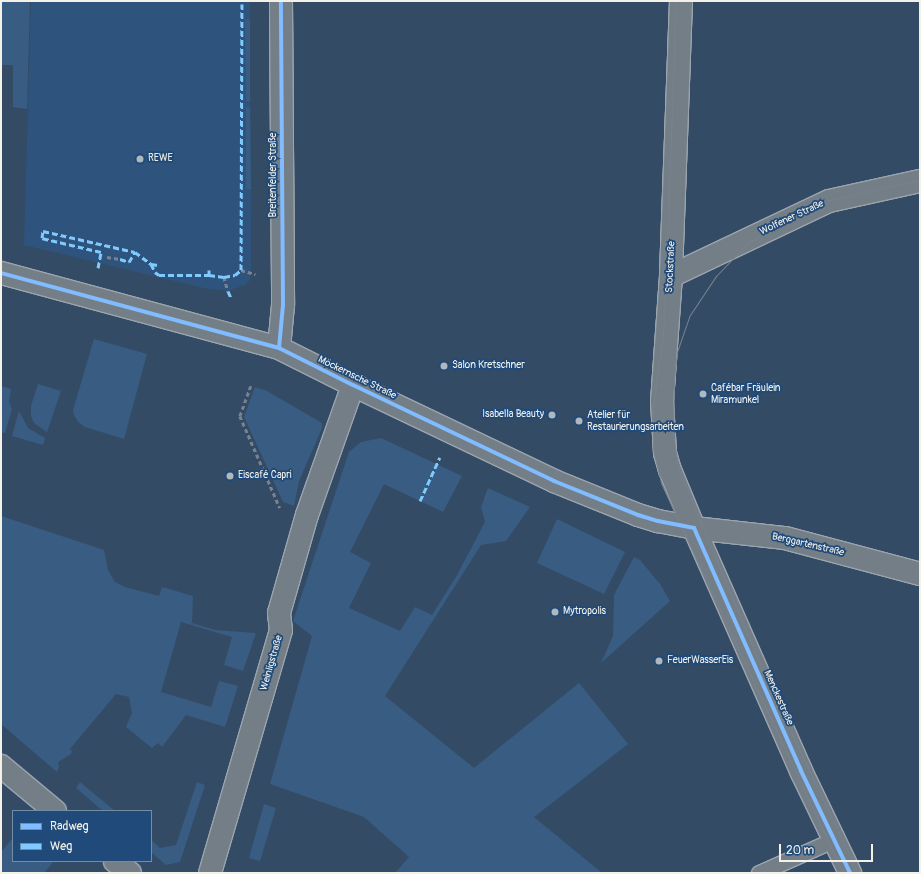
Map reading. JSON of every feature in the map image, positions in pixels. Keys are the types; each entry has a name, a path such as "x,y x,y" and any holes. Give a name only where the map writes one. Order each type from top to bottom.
{"street":[{"name":"Breitenfelder Straße","path":"279,348 283,305 281,1"},
{"name":"Stockstraße","path":"681,1 671,276 662,401 665,453 670,470 694,528"},
{"name":"Wolfener Straße","path":"671,276 829,201 920,181"},
{"name":"Möckernsche Straße","path":"1,273 279,348 490,451 613,505 658,521 694,528"},
{"name":"Weinligstraße","path":"210,873 281,630 279,614 307,515 353,385"},
{"name":"Berggartenstraße","path":"694,528 785,538 920,574"},
{"name":"Menckestraße","path":"694,528 833,840 850,873"},
{"path":"1,766 55,810"},
{"path":"117,862 130,873"}],"lane":[{"path":"759,873 833,840"}],"path":[{"path":"107,257 120,260"},
{"path":"241,270 255,274"},
{"path":"224,277 228,291"},
{"path":"251,386 240,416 279,508 285,509"}],"shaded area":[{"path":"1,1 30,1 27,109 13,107 13,65 1,65"},
{"name":"REWE","path":"31,1 250,1 251,270 250,280 245,285 228,291 208,289 24,245"},
{"path":"245,19 250,20 250,101 246,101"},
{"path":"246,107 250,108 251,189 246,189"},
{"path":"94,339 147,354 124,439 85,427 78,422 74,415 73,410"},
{"path":"38,384 61,391 47,432 34,423 31,416 31,406"},
{"path":"1,386 11,389 9,402 12,409 5,433 1,432"},
{"path":"255,387 267,391 322,423 322,428 299,481 294,506 283,502 244,417"},
{"path":"19,411 28,428 45,438 43,445 12,436"},
{"path":"381,438 462,476 443,512 384,484 350,552 371,563 349,608 400,631 415,607 432,615 456,577 485,522 481,507 488,488 530,507 506,541 481,545 385,696 474,768 579,683 628,744 534,817 602,873 395,873 409,857 364,817 270,784 312,636 293,621 349,452 361,442"},
{"path":"1,516 104,550 108,570 115,582 125,587 159,596 162,587 193,596 192,623 215,630 256,633 243,671 224,665 232,637 181,622 161,692 211,707 219,681 238,686 225,727 186,715 162,747 158,743 152,748 126,727 132,713 129,697 116,694 70,749 72,751 71,754 58,762 59,767 57,772 1,724"},
{"path":"557,519 625,552 604,594 537,563"},
{"path":"634,557 640,560 660,584 670,601 601,663 613,636 614,595"},
{"path":"80,782 114,810 102,810 76,788"},
{"path":"197,782 205,785 180,862 166,865 152,853 152,841 160,848 176,845"},
{"path":"264,804 276,808 260,861 249,858"},
{"path":"12,839 12,862 53,862 44,873 1,873 1,852"}],"tram line":[{"path":"676,1 666,278 663,334 653,406 653,448 661,483 843,873"},
{"path":"858,873 767,681 678,467 673,436 674,378 677,352 690,315 716,276 748,243 783,221 829,200 920,180"}],"marked path":[{"path":"209,270 209,275 224,277 235,275 241,270 242,4"},
{"path":"98,268 101,252 42,238 43,231 135,252 151,264 158,265"},
{"path":"120,259 129,262 135,252"},
{"path":"151,264 155,272 159,275 209,275"},
{"path":"228,291 231,298"},
{"path":"420,501 440,457"}],"cycle path":[{"path":"279,348 283,305 281,1"},
{"path":"1,273 279,348 554,481 638,515 658,521 694,528 801,771 850,873"}],"place":[{"name":"REWE","path":"140,159"},
{"name":"Salon Kretschner","path":"444,366"},
{"name":"Cafébar Fräulein Miramunkel","path":"703,394"},
{"name":"Isabella Beauty","path":"552,415"},
{"name":"Atelier für Restaurierungsarbeiten","path":"579,421"},
{"name":"Eiscafé Capri","path":"230,476"},
{"name":"Mytropolis","path":"555,612"},
{"name":"FeuerWasserEis","path":"659,661"}]}
